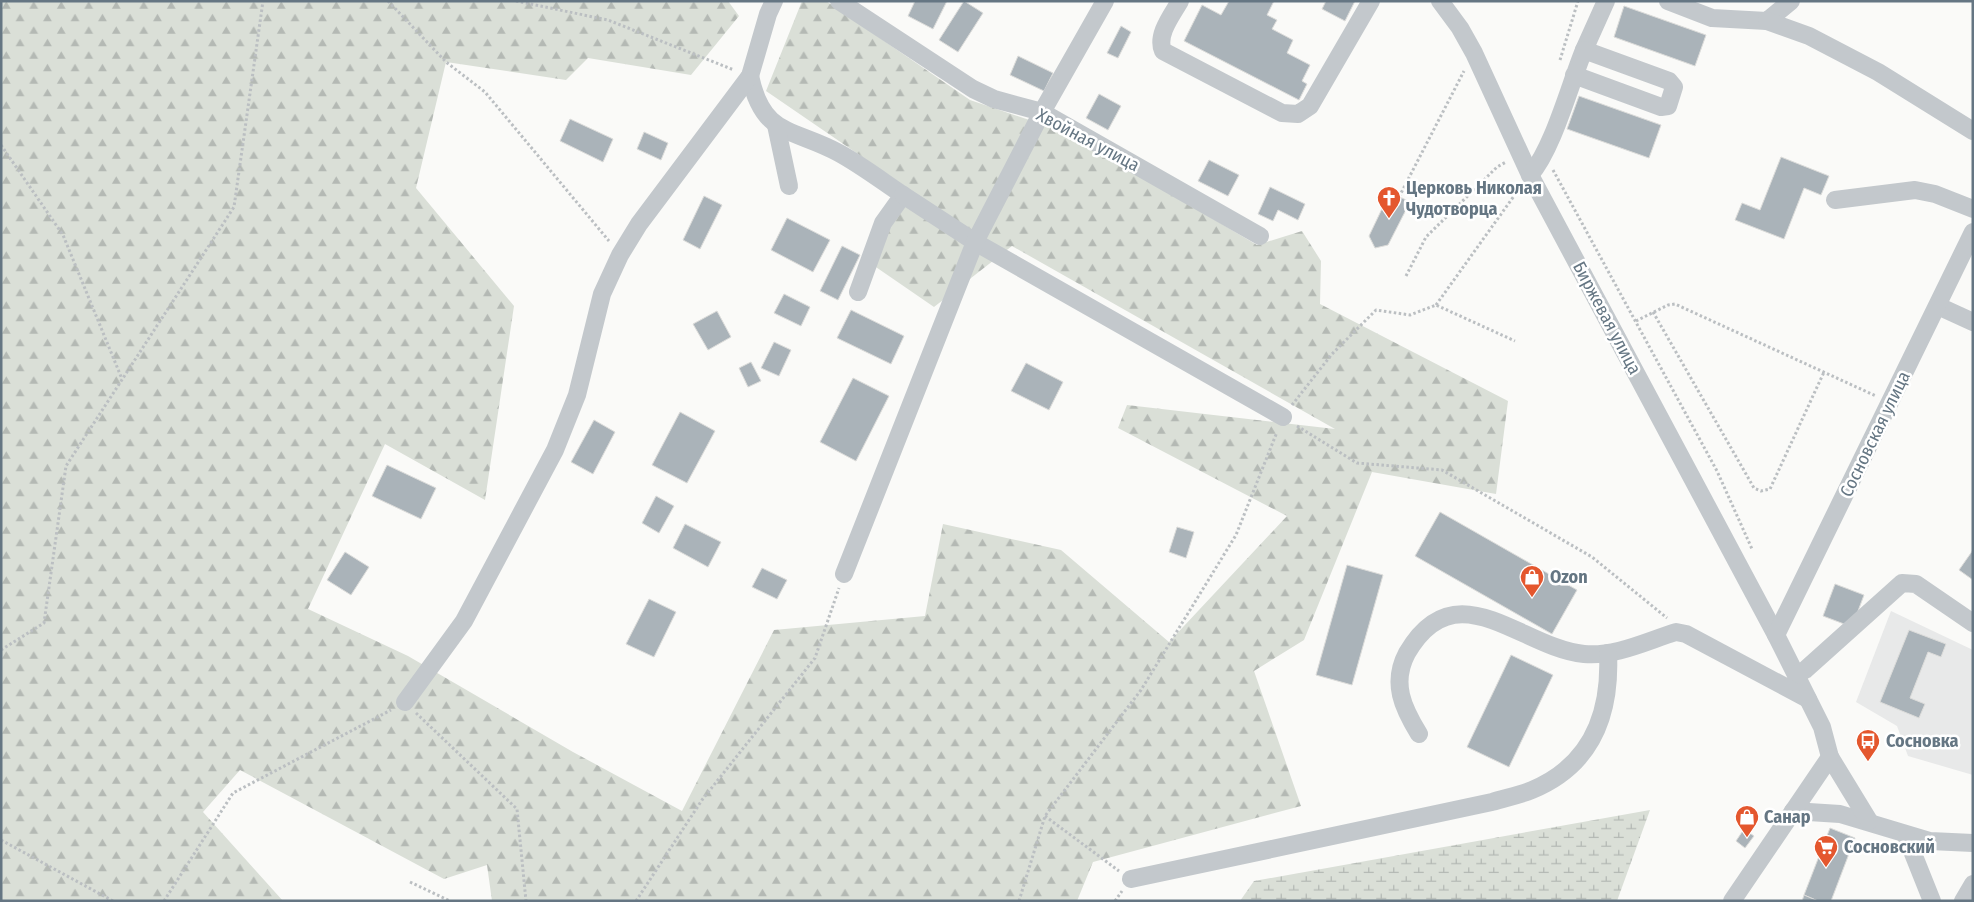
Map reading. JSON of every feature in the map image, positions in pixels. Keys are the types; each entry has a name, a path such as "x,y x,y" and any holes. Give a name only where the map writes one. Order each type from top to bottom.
{"street":[{"path":"405,702 464,621 555,450 577,395 602,294 620,255 639,224 750,76 768,14 774,1"},
{"name":"Хвойная улица","path":"839,1 973,89 994,99 1042,112 1260,236"},
{"path":"844,574 976,242 1042,112 1105,1"},
{"path":"1180,1 1163,33 1161,46 1164,51 1282,114 1298,114 1310,106 1371,1"},
{"name":"Биржевая улица","path":"1440,1 1460,28 1474,53 1530,175 1776,635 1822,727 1830,756 1868,821"},
{"path":"1530,175 1544,154 1584,50 1606,1"},
{"path":"1668,1 1712,18 1767,21 1809,36 1878,72 1973,132"},
{"path":"1767,21 1791,1"},
{"path":"1574,75 1661,108 1668,106 1674,87 1669,81 1584,50"},
{"path":"750,76 754,98 766,116 776,125 838,152 976,242 1283,417"},
{"path":"776,125 789,186"},
{"path":"1835,200 1915,190 1935,194 1973,209"},
{"path":"858,292 883,223 903,194"},
{"name":"Сосновская улица","path":"1776,635 1973,232"},
{"path":"1938,306 1973,322"},
{"path":"1796,675 1805,670 1902,583 1916,584 1973,623"},
{"path":"1419,734 1405,712 1400,696 1399,678 1404,660 1414,642 1428,626 1448,616 1469,614 1492,618 1565,651 1585,654 1608,654 1676,632 1686,634 1808,699"},
{"path":"1130,879 1492,802 1533,789 1580,758 1592,742 1602,717 1610,680 1608,654"},
{"path":"1732,901 1830,756"},
{"path":"1794,811 1831,813 1868,821 1906,836 1930,841 1973,843"},
{"path":"1906,836 1932,901"},
{"path":"1963,901 1973,884"}],"path":[{"path":"1,650 44,623 66,466 234,207 263,1"},
{"path":"388,1 446,62 485,92 620,255"},
{"path":"516,1 608,20 750,76"},
{"path":"1558,68 1578,1"},
{"path":"1400,197 1474,53"},
{"path":"1,145 63,235 122,380"},
{"path":"1406,276 1426,237 1497,167 1521,152"},
{"path":"1544,154 1717,471 1752,550"},
{"path":"1019,901 1045,816 1140,690 1236,535 1283,417 1332,354 1376,310 1410,315 1436,304 1530,175"},
{"path":"1436,304 1515,341"},
{"path":"1636,321 1653,312 1676,304 1890,402"},
{"path":"1653,312 1754,488 1761,491 1770,489 1824,372"},
{"path":"1283,417 1357,463 1442,470 1592,557 1686,634"},
{"path":"636,901 702,800 815,658 844,574"},
{"path":"164,901 233,793 405,702 517,810 526,901"},
{"path":"1045,816 1130,879"},
{"path":"1,840 114,901"},
{"path":"410,882 450,901"}],"shaded area":[{"path":"1891,611 1973,650 1973,775 1908,756 1897,726 1856,702"}],"green space":[{"path":"1,1 728,1 739,16 691,75 588,58 566,80 446,62 416,188 514,306 485,500 385,444 308,609 408,656 573,752 682,811 774,630 925,616 943,524 1061,550 1169,642 1287,516 1118,428 1127,405 1335,429 1012,246 934,307 870,263 909,189 766,91 802,1 826,1 970,100 1068,133 1257,245 1302,231 1321,261 1320,304 1508,401 1496,494 1372,472 1304,640 1254,671 1301,806 1093,862 1077,901 492,901 487,865 444,879 240,770 203,812 283,901 1,901"},
{"path":"1650,810 1617,901 1240,901 1254,881"}],"building":[{"path":"915,1 947,1 933,29 908,16"},
{"path":"964,1 983,13 958,52 939,40"},
{"path":"1229,1 1274,1 1267,15 1277,20 1272,29 1293,40 1287,53 1310,65 1302,81 1307,84 1299,100 1184,41 1202,5 1221,15"},
{"path":"1326,1 1355,1 1345,21 1322,9"},
{"path":"1624,6 1706,35 1695,66 1614,37"},
{"path":"1121,26 1131,32 1118,58 1107,53"},
{"path":"1018,56 1053,73 1044,91 1010,75"},
{"path":"1099,94 1121,106 1108,130 1086,118"},
{"path":"1579,96 1661,125 1649,158 1567,129"},
{"path":"570,119 613,139 603,162 560,141"},
{"path":"644,132 668,143 661,160 637,149"},
{"path":"1781,157 1829,176 1821,195 1804,188 1784,239 1735,220 1742,203 1760,210"},
{"path":"1209,160 1239,175 1228,196 1198,181"},
{"path":"1270,187 1305,204 1298,220 1278,210 1273,221 1258,214"},
{"name":"Церковь Николая Чудотворца","path":"1390,192 1410,202 1388,245 1375,248 1369,236"},
{"path":"704,196 722,205 700,249 683,240"},
{"path":"787,218 830,240 813,272 771,250"},
{"path":"842,246 860,255 838,300 820,291"},
{"path":"784,294 810,307 801,326 774,313"},
{"path":"851,310 904,336 891,364 837,338"},
{"path":"717,311 731,337 708,350 693,324"},
{"path":"774,342 791,350 779,376 761,368"},
{"path":"751,362 761,381 748,387 739,368"},
{"path":"1026,363 1063,382 1049,410 1011,391"},
{"path":"853,378 889,396 856,461 820,442"},
{"path":"680,412 715,431 687,483 652,465"},
{"path":"594,420 615,432 593,474 571,462"},
{"path":"387,465 436,488 421,519 372,496"},
{"path":"656,496 674,506 659,533 642,523"},
{"path":"1440,512 1577,590 1552,634 1415,556"},
{"path":"685,524 721,542 708,567 673,548"},
{"path":"1177,527 1194,532 1186,558 1169,552"},
{"path":"1973,550 1973,580 1959,570"},
{"path":"345,552 369,567 351,595 327,580"},
{"path":"1347,565 1383,575 1352,685 1316,675"},
{"path":"762,568 787,580 777,599 752,587"},
{"path":"1835,584 1864,595 1852,627 1823,616"},
{"path":"649,599 676,612 654,657 626,644"},
{"path":"1909,630 1946,644 1941,657 1928,652 1910,698 1925,704 1919,718 1880,702"},
{"path":"1511,655 1553,675 1509,767 1467,747"},
{"path":"1830,828 1855,838 1831,901 1818,901 1804,895"},
{"path":"1744,829 1754,836 1745,848 1736,841"},
{"path":"1804,895 1818,901 1802,901"}],"place":[{"name":"Церковь Николая Чудотворца","path":"1389,219"},
{"name":"Ozon","path":"1532,598"},
{"name":"Сосновка","path":"1868,762"},
{"name":"Санар","path":"1747,838"},
{"name":"Сосновский","path":"1826,868"}]}
